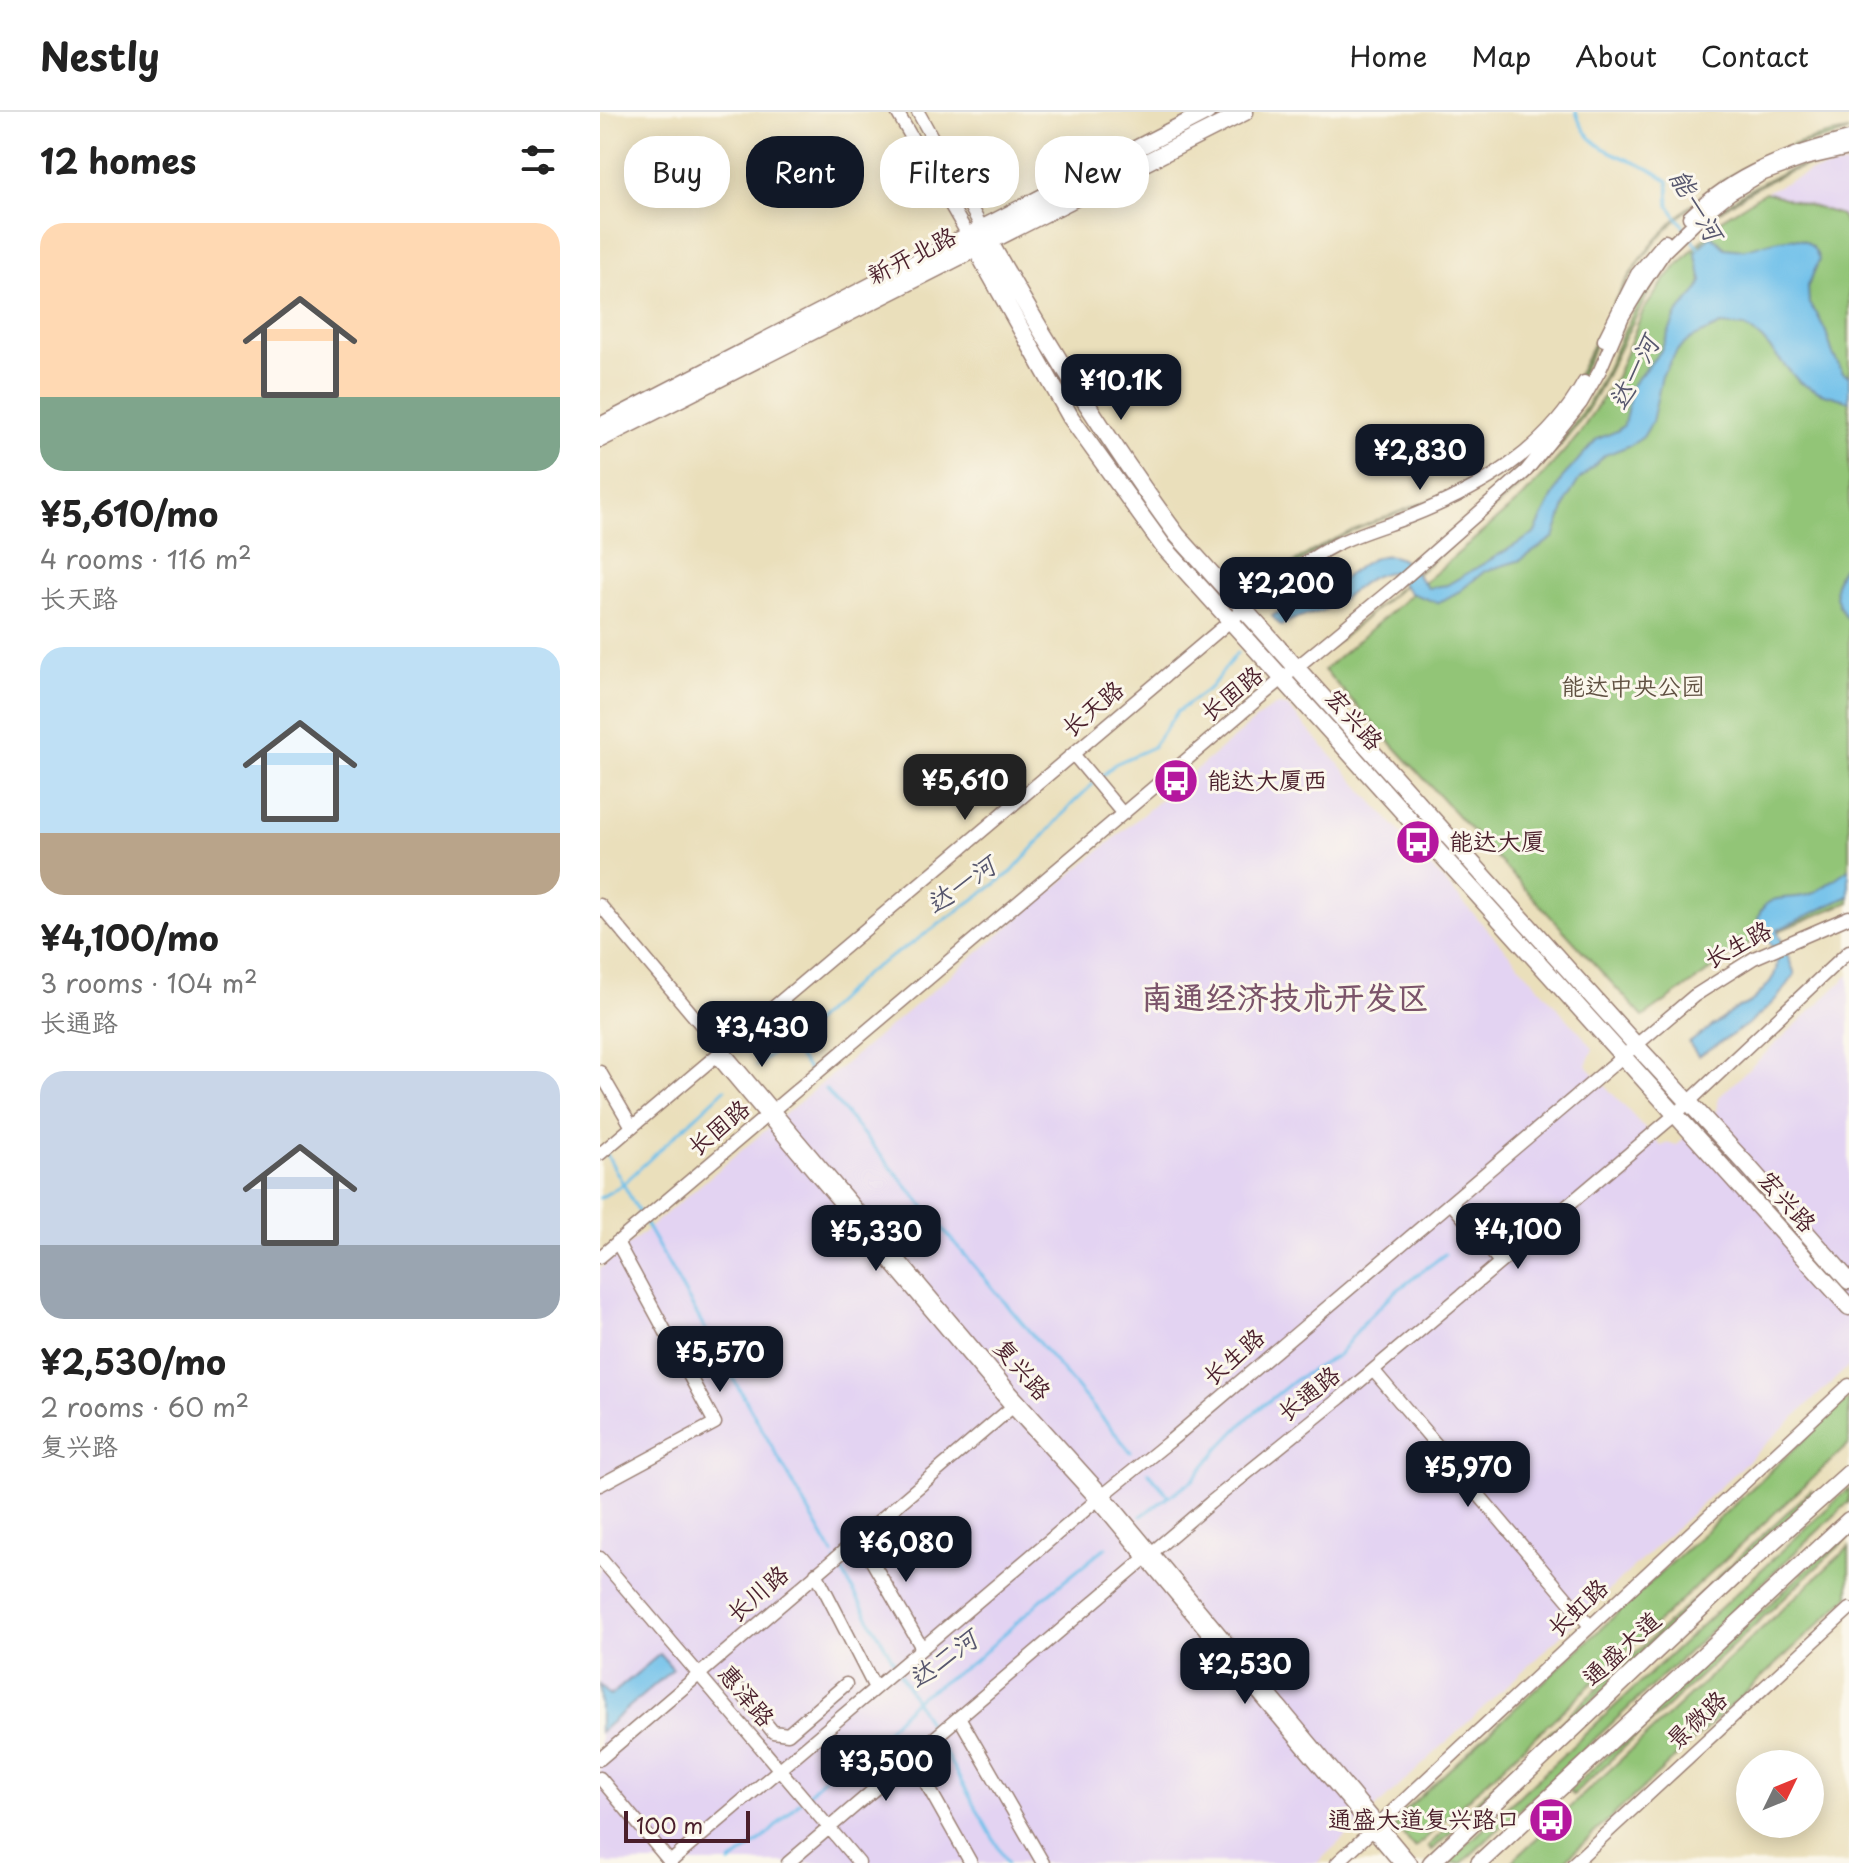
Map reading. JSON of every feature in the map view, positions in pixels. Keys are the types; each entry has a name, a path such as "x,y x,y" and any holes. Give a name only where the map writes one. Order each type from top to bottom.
{"main road":[{"name":"新开北路","path":"600,439 979,239 1207,112"},
{"name":"新开北路","path":"600,426 1245,112"},
{"name":"宏兴路","path":"979,239 1125,464 1177,535 1245,608 1291,674"},
{"name":"宏兴路","path":"979,239 1071,418 1163,546 1231,619 1291,674 1629,1049 1676,1114 1849,1307"},
{"name":"宏兴路","path":"1629,1049 1689,1102 1849,1281"},
{"name":"通盛大道","path":"1431,1863 1727,1583 1849,1473"},
{"path":"1479,1863 1849,1520"}],"street":[{"name":"宏兴路","path":"897,112 979,239"},
{"name":"宏兴路","path":"918,112 979,239"},
{"name":"长天路","path":"600,1154 1291,571 1338,544 1486,481 1513,463 1546,434 1577,394 1637,274 1658,247 1705,202 1757,167 1805,149 1849,138"},
{"name":"长固路","path":"600,1257 1399,583 1526,471 1570,419 1600,370 1623,316 1642,285 1665,251 1686,230 1731,193 1761,175 1805,159 1849,149"},
{"path":"1073,754 1123,814"},
{"name":"复兴路","path":"600,905 719,1053"},
{"name":"复兴路","path":"600,916 1149,1556 1400,1863"},
{"name":"长生路","path":"669,1862 1170,1441 1629,1049 1724,974 1849,917"},
{"name":"长通路","path":"788,1863 1676,1114 1849,951"},
{"path":"600,1072 632,1127"},
{"path":"1451,1203 1500,1262"},
{"path":"600,1485 715,1423 617,1242"},
{"path":"1373,1370 1590,1626"},
{"name":"长虹路","path":"1337,1863 1849,1385"},
{"name":"长川路","path":"600,1759 1016,1404"},
{"path":"858,1537 918,1652"},
{"name":"惠泽路","path":"600,1558 859,1863"},
{"path":"821,1568 879,1684"},
{"name":"景微路","path":"1574,1863 1849,1609"},
{"path":"730,1679 773,1732 788,1734 846,1684"},
{"path":"738,1720 751,1707"},
{"path":"957,1720 1043,1863"},
{"path":"916,1754 971,1863"},
{"path":"600,1778 669,1862"},
{"name":"复兴路","path":"1374,1828 1411,1863"}],"shaded area":[{"path":"1849,164 1849,231 1840,215 1765,192 1810,172"},
{"path":"1277,705 1287,706 1590,1044 1593,1049 1586,1065 1661,1146 1669,1143 1677,1145 1716,1111 1719,1097 1849,975 1849,1366 1317,1863 600,1863 600,1269"}],"green space":[{"path":"1849,131 1803,144 1753,166 1722,183 1671,225 1711,189 1743,168 1776,151"},
{"path":"1849,154 1771,180 1731,203 1698,230 1660,275 1591,404 1560,446 1524,483 1324,653 1523,482 1549,456 1593,395 1638,304 1669,259 1688,239 1708,220 1729,203 1752,188 1802,166"},
{"name":"能达中央公园","path":"1765,192 1841,215 1849,231 1849,902 1750,943 1643,1017 1324,670 1525,495 1578,436 1617,375 1643,311 1667,277 1722,219"},
{"path":"1665,232 1641,260 1618,297 1575,386 1555,413 1532,438 1515,454 1476,480 1434,500 1368,524 1466,484 1503,461 1536,433 1570,388 1613,304 1632,272 1655,241"},
{"path":"1367,525 1324,546 1260,590 1300,558 1338,537"},
{"path":"1849,1398 1849,1444 1415,1848 1395,1826 1397,1818"},
{"path":"1849,1488 1849,1502 1462,1863 1447,1863"},
{"path":"1811,1490 1814,1494 1432,1850 1428,1846"},
{"path":"1849,1530 1849,1537 1573,1795 1569,1791"},
{"path":"1849,1547 1849,1596 1562,1863 1510,1863"}],"water":[{"path":"1711,235 1725,248 1745,249 1798,239 1814,249 1819,260 1808,286 1809,304 1826,332 1843,373 1849,376 1849,401 1800,383 1761,338 1745,327 1721,325 1690,339 1677,351 1662,376 1652,422 1643,437 1605,455 1579,480 1568,498 1554,537 1521,560 1485,571 1460,591 1438,603 1410,593 1392,572 1364,582 1322,611 1281,626 1272,616 1324,593 1358,567 1377,557 1387,555 1401,559 1428,588 1447,585 1534,534 1562,478 1597,439 1624,425 1632,385 1660,352 1677,314 1698,290 1702,281 1695,252"},
{"path":"1849,561 1849,621 1839,605 1835,590 1838,575"},
{"path":"1849,869 1849,896 1777,930 1795,974 1785,988 1752,1021 1698,1056 1689,1043 1739,1007 1754,1000 1773,978 1777,961 1758,918 1762,909 1773,900 1811,894"},
{"path":"660,1654 673,1669 600,1732 600,1685 610,1696"}],"waterway":[{"name":"能一河","path":"1576,112 1591,139 1668,181 1669,206 1685,228"},
{"name":"能一河","path":"1689,234 1698,248"},
{"name":"达一河","path":"1099,779 1115,764 1153,747 1177,712 1211,687 1237,653"},
{"name":"达一河","path":"757,1065 810,1026 866,973 1012,872 1093,784"},
{"path":"787,1043 809,1070"},
{"name":"达一河","path":"600,1198 623,1184 725,1089"},
{"path":"825,1089 1131,1452"},
{"name":"达一河","path":"606,1153 641,1216"},
{"path":"645,1223 833,1554"},
{"name":"达二河","path":"1141,1516 1193,1480 1250,1416 1295,1380 1338,1355 1366,1320 1395,1292 1445,1254"},
{"path":"1148,1472 1169,1496"},
{"name":"达二河","path":"805,1797 825,1777 881,1736 915,1700 976,1660 1041,1600 1106,1547"},
{"path":"836,1561 896,1665"},
{"name":"达二河","path":"899,1672 935,1735"},
{"path":"939,1742 1007,1863"},
{"name":"达二河","path":"730,1863 764,1838 800,1802"}],"place":[{"name":"能达大厦西","path":"1176,781"},
{"name":"能达大厦","path":"1418,842"},
{"name":"通盛大道复兴路口","path":"1551,1820"}],"district":[{"name":"南通经济技术开发区","path":"1285,998"}]}
